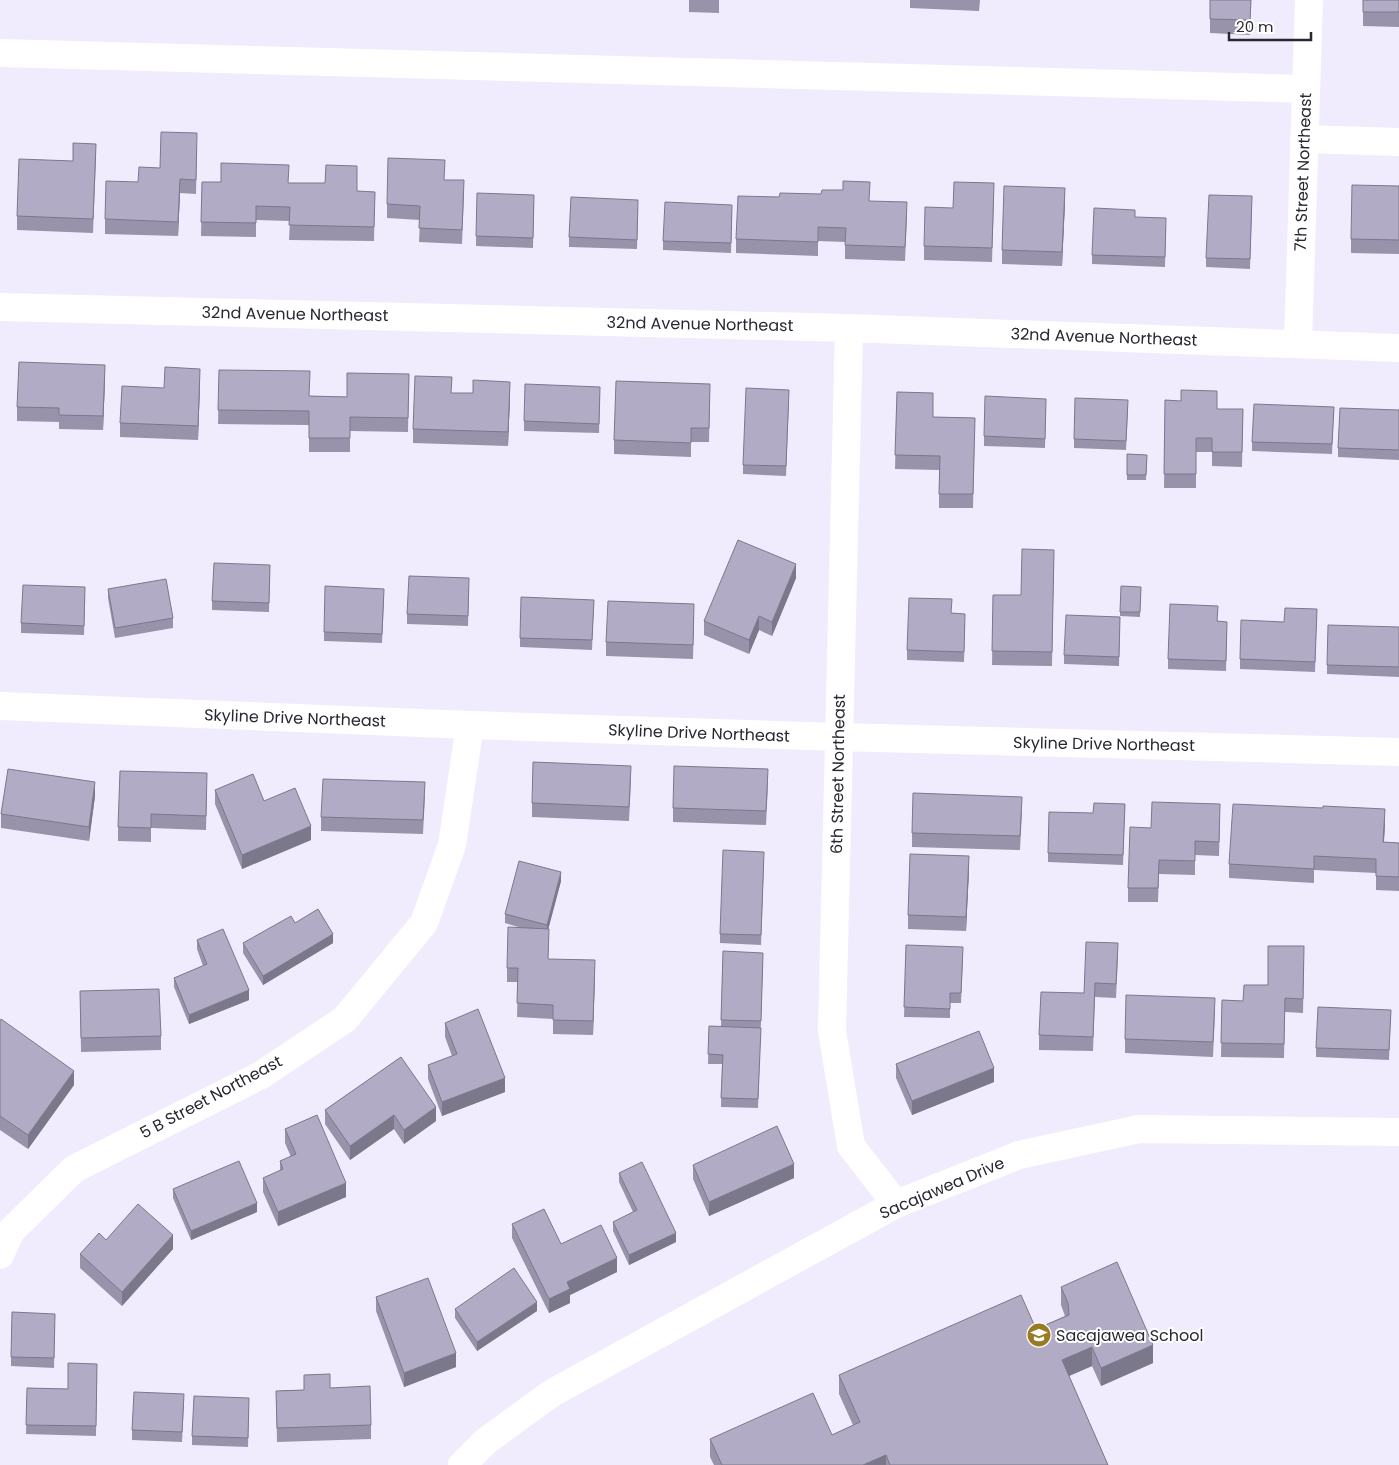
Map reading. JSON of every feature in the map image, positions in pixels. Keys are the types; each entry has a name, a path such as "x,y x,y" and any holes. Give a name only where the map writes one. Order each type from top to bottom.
{"street":[{"name":"7th Street Northeast","path":"1298,344 1309,0"},
{"path":"0,53 1306,89"},
{"path":"1304,139 1399,142"},
{"name":"32nd Avenue Northeast","path":"0,307 849,328 1399,348"},
{"name":"6th Street Northeast","path":"849,328 832,1031 851,1146 896,1204"},
{"name":"Skyline Drive Northeast","path":"0,706 470,725 1399,752"},
{"name":"5 B Street Northeast","path":"4,1236 74,1169 261,1075 345,1019 424,923 452,845 470,725"},
{"name":"Sacajawea Drive","path":"462,1465 486,1441 552,1393 896,1204 1019,1155 1139,1129 1399,1132"}],"building":[{"path":"1210,0 1251,0 1250,20 1210,19"},
{"path":"1363,0 1399,0 1399,12 1363,12"},
{"path":"161,132 197,133 196,180 180,179 178,222 105,219 106,181 138,182 139,167 160,168"},
{"path":"73,143 96,144 93,219 17,216 19,159 73,161"},
{"path":"388,158 445,160 444,180 464,180 462,230 419,228 420,206 387,204"},
{"path":"221,163 289,165 288,183 325,183 326,165 357,166 357,191 375,192 374,227 289,225 290,207 256,206 256,223 201,222 202,182 221,182"},
{"path":"843,181 870,182 869,201 907,202 905,247 845,245 846,228 818,227 818,242 736,239 738,196 779,197 780,193 821,194 822,190 843,190"},
{"path":"954,182 994,183 992,248 924,246 925,207 953,208"},
{"path":"1352,185 1399,186 1399,240 1351,239"},
{"path":"1004,186 1065,188 1062,252 1002,250"},
{"path":"477,193 534,195 533,238 476,236"},
{"path":"1209,195 1252,196 1250,259 1206,258"},
{"path":"571,197 638,200 637,240 569,237"},
{"path":"665,202 732,205 731,243 663,241"},
{"path":"1094,208 1135,210 1135,217 1166,218 1165,257 1092,255"},
{"path":"19,362 105,365 103,416 59,415 59,408 17,407"},
{"path":"165,367 200,369 198,426 120,423 122,386 164,388"},
{"path":"219,370 310,371 309,396 347,397 347,373 409,374 408,418 350,417 350,438 309,438 309,411 218,410"},
{"path":"415,376 452,377 451,393 473,393 473,380 510,382 508,432 413,429"},
{"path":"616,381 710,384 709,428 691,428 691,443 614,440"},
{"path":"525,384 600,387 599,424 524,421"},
{"path":"746,388 789,390 786,466 743,465"},
{"path":"1181,390 1217,391 1217,409 1243,409 1242,452 1212,452 1212,438 1196,438 1196,474 1164,474 1165,400 1181,401"},
{"path":"897,392 933,393 933,417 975,418 973,494 939,494 940,456 895,455"},
{"path":"985,396 1046,399 1045,439 984,436"},
{"path":"1075,398 1128,400 1126,441 1074,439"},
{"path":"1254,404 1334,407 1332,444 1252,442"},
{"path":"1340,408 1399,410 1399,450 1338,448"},
{"path":"1127,454 1147,455 1146,475 1127,475"},
{"path":"738,540 796,564 772,622 759,616 749,640 704,621"},
{"path":"1022,549 1054,550 1052,652 992,651 993,595 1021,595"},
{"path":"214,563 270,565 269,603 212,601"},
{"path":"409,576 469,578 468,616 407,614"},
{"path":"166,579 173,618 115,628 108,589"},
{"path":"23,585 85,587 84,626 21,623"},
{"path":"325,586 384,589 382,634 324,632"},
{"path":"1121,586 1141,587 1140,612 1120,612"},
{"path":"521,597 594,600 592,640 520,638"},
{"path":"909,598 952,599 951,613 965,614 964,652 907,650"},
{"path":"608,601 694,604 693,645 606,642"},
{"path":"1170,604 1218,606 1217,621 1227,622 1226,661 1168,659"},
{"path":"1285,608 1317,609 1315,662 1240,659 1241,620 1284,622"},
{"path":"1066,615 1120,617 1119,657 1064,655"},
{"path":"1328,625 1399,627 1399,667 1327,665"},
{"path":"533,762 631,766 629,807 532,803"},
{"path":"674,766 768,769 766,811 673,808"},
{"path":"8,769 95,782 89,827 1,814"},
{"path":"120,771 207,773 206,816 151,814 151,828 118,827"},
{"path":"253,774 264,801 295,788 311,826 242,855 215,790"},
{"path":"323,779 425,782 423,820 321,817"},
{"path":"913,793 1022,797 1020,836 912,833"},
{"path":"1152,802 1220,804 1219,842 1195,841 1195,861 1159,860 1158,888 1128,888 1130,827 1151,828"},
{"path":"1094,803 1125,804 1123,855 1048,853 1049,812 1093,813"},
{"path":"1233,804 1385,809 1383,842 1399,843 1399,877 1376,876 1376,859 1314,856 1314,869 1229,864"},
{"path":"723,850 764,852 761,935 720,934"},
{"path":"910,854 969,856 966,917 908,915"},
{"path":"519,861 561,872 547,925 505,914"},
{"path":"318,909 333,934 263,976 243,943 291,916 295,923"},
{"path":"508,927 549,929 548,959 595,960 593,1021 553,1020 553,1005 517,1003 518,968 507,968"},
{"path":"223,929 249,990 189,1015 174,978 207,964 197,940"},
{"path":"1086,942 1118,943 1116,984 1095,983 1093,1037 1039,1035 1041,992 1084,993"},
{"path":"906,945 963,947 961,993 950,993 950,1009 904,1007"},
{"path":"1268,946 1304,946 1303,999 1285,998 1284,1044 1221,1043 1222,1000 1243,1001 1244,985 1268,985"},
{"path":"723,951 763,953 761,1021 721,1020"},
{"path":"159,989 161,1036 81,1038 80,991"},
{"path":"1126,995 1215,998 1213,1042 1125,1039"},
{"path":"1318,1007 1391,1010 1389,1050 1316,1048"},
{"path":"478,1009 505,1078 442,1102 428,1065 457,1054 445,1023"},
{"path":"1,1019 74,1071 28,1135 0,1116"},
{"path":"709,1026 761,1028 758,1099 721,1098 723,1055 708,1054"},
{"path":"979,1031 994,1068 912,1101 896,1064"},
{"path":"401,1057 436,1107 404,1130 394,1115 350,1146 325,1110"},
{"path":"317,1115 346,1183 278,1212 263,1178 283,1169 280,1161 296,1154 285,1129"},
{"path":"777,1126 794,1164 709,1202 693,1165"},
{"path":"239,1161 257,1203 191,1231 173,1189"},
{"path":"642,1162 676,1233 629,1255 613,1222 637,1210 619,1173"},
{"path":"138,1204 173,1235 122,1292 80,1254 99,1233 106,1240"},
{"path":"544,1209 561,1244 601,1225 617,1258 567,1282 570,1289 549,1299 512,1224"},
{"path":"1117,1262 1153,1345 1101,1368 1092,1347 1062,1360 1108,1465 890,1465 886,1455 863,1465 722,1465 710,1439 813,1393 832,1435 860,1422 839,1375 1021,1295 1036,1329 1069,1315 1068,1303 1061,1287"},
{"path":"514,1268 537,1302 477,1342 455,1309"},
{"path":"428,1278 456,1353 404,1373 376,1297"},
{"path":"12,1312 55,1314 54,1358 11,1357"},
{"path":"68,1363 97,1364 96,1426 26,1425 27,1388 68,1389"},
{"path":"330,1374 330,1388 370,1386 371,1425 277,1428 276,1391 304,1390 304,1375"},
{"path":"134,1392 184,1394 182,1432 132,1430"},
{"path":"194,1396 249,1398 248,1438 192,1436"}],"place":[{"name":"Sacajawea School","path":"1039,1335"}]}
